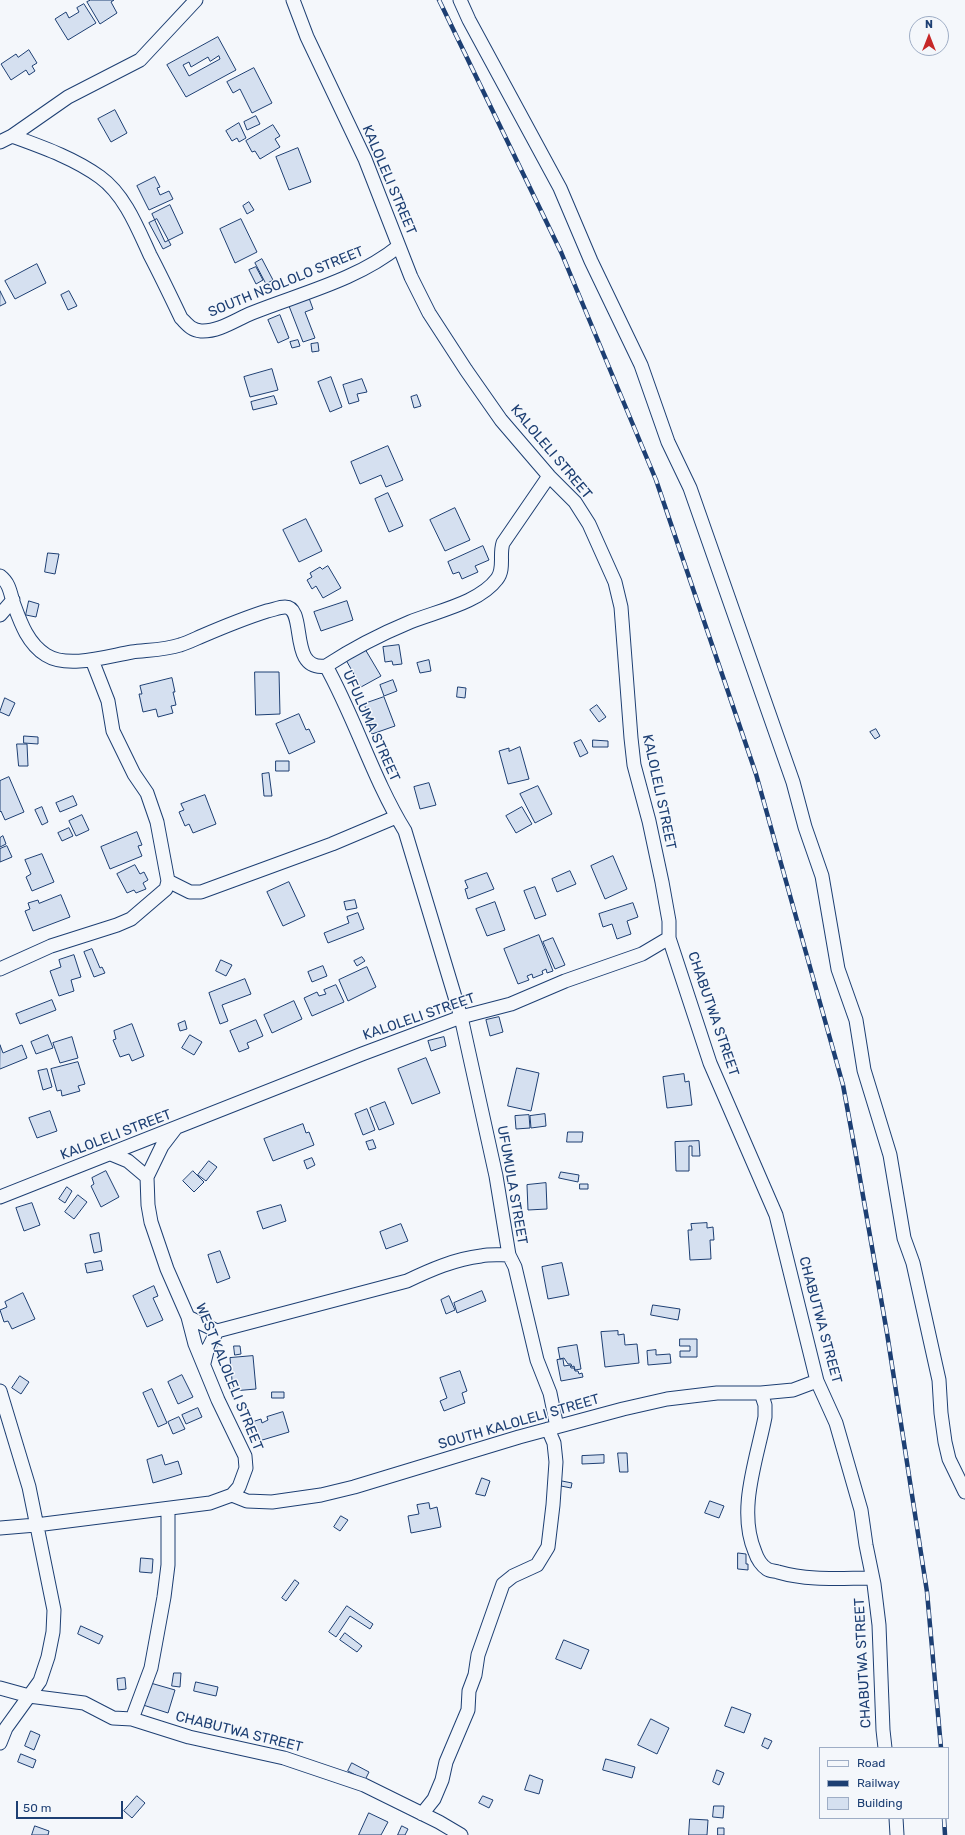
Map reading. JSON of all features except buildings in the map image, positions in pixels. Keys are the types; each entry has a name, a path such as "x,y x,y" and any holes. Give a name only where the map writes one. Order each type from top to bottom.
{"street":[{"path":"0,142 12,136 68,97 140,60 186,13 196,0"},
{"name":"KALOLELI STREET","path":"0,1197 362,1054 461,1017 511,1004 565,981 642,954 669,938 669,921 662,882 649,821 634,765 621,607 615,582 589,524 579,508 549,476 501,420 429,313 411,277 365,159 307,37 293,0"},
{"path":"460,0 469,20 560,188 591,261 641,365 668,442 690,488 793,782 822,876 838,969 856,1020 864,1070 890,1155 904,1238 913,1263 939,1380 941,1413 949,1459 965,1492"},
{"name":"SOUTH NSOLOLO STREET","path":"12,136 67,158 100,177 115,192 132,217 181,318 192,329 202,331 218,328 251,313 326,286 383,260 399,246"},
{"path":"326,666 356,648 391,630 453,606 490,586 501,572 502,543 549,476"},
{"name":"UFULUMA STREET","path":"0,576 10,587 21,623 31,642 46,655 61,659 92,660 130,652 180,645 259,614 288,607 295,615 304,656 314,665 319,667 326,666 349,711 370,764 396,817 405,831 461,1017"},
{"path":"0,615 13,600"},
{"path":"0,969 51,946 117,925 131,919 166,889 168,881 157,822 147,793 134,774 113,731 108,702 92,660"},
{"path":"168,881 190,892 201,892 332,844 396,817"},
{"name":"CHABUTWA STREET","path":"669,938 710,1063 776,1215 817,1381 836,1422 861,1510 879,1625 885,1747"},
{"name":"UFUMULA STREET","path":"422,1814 434,1799 442,1780 446,1762 468,1710 469,1691 475,1675 478,1655 504,1584 514,1576 536,1565 548,1547 553,1512 556,1462 548,1389 536,1360 515,1267 509,1255 496,1176 461,1017"},
{"path":"111,1154 128,1161 147,1177 162,1146 176,1128"},
{"name":"WEST KALOLELI STREET","path":"147,1177 148,1204 151,1222 168,1269 188,1317 195,1344 218,1400 245,1456 246,1468 239,1486 232,1495"},
{"path":"188,1317 217,1331 394,1284 459,1260 481,1256 509,1255"},
{"path":"204,1363 207,1351 217,1331"},
{"name":"SOUTH KALOLELI STREET","path":"232,1495 247,1501 272,1502 321,1495 354,1487 553,1428 623,1409 667,1399 717,1393 761,1393 793,1390 817,1381"},
{"path":"0,1391 23,1461 54,1610 54,1625 48,1657 40,1681 6,1728 0,1743"},
{"path":"761,1393 765,1405 765,1417 748,1499 748,1524 752,1545 758,1559 767,1569 787,1575 820,1579 872,1578"},
{"path":"0,1528 168,1509 210,1503 232,1495"},
{"path":"132,1719 151,1668 164,1597 168,1565 168,1509"},
{"name":"CHABUTWA STREET","path":"0,1688 29,1696 84,1703 113,1718 132,1719 189,1737 284,1758 364,1785 461,1835"},
{"path":"896,1819 896,1835"}],"railway":[{"path":"439,0 561,252 656,480 756,774 843,1085 887,1333 927,1592 941,1747"},
{"path":"944,1819 945,1835"}]}
